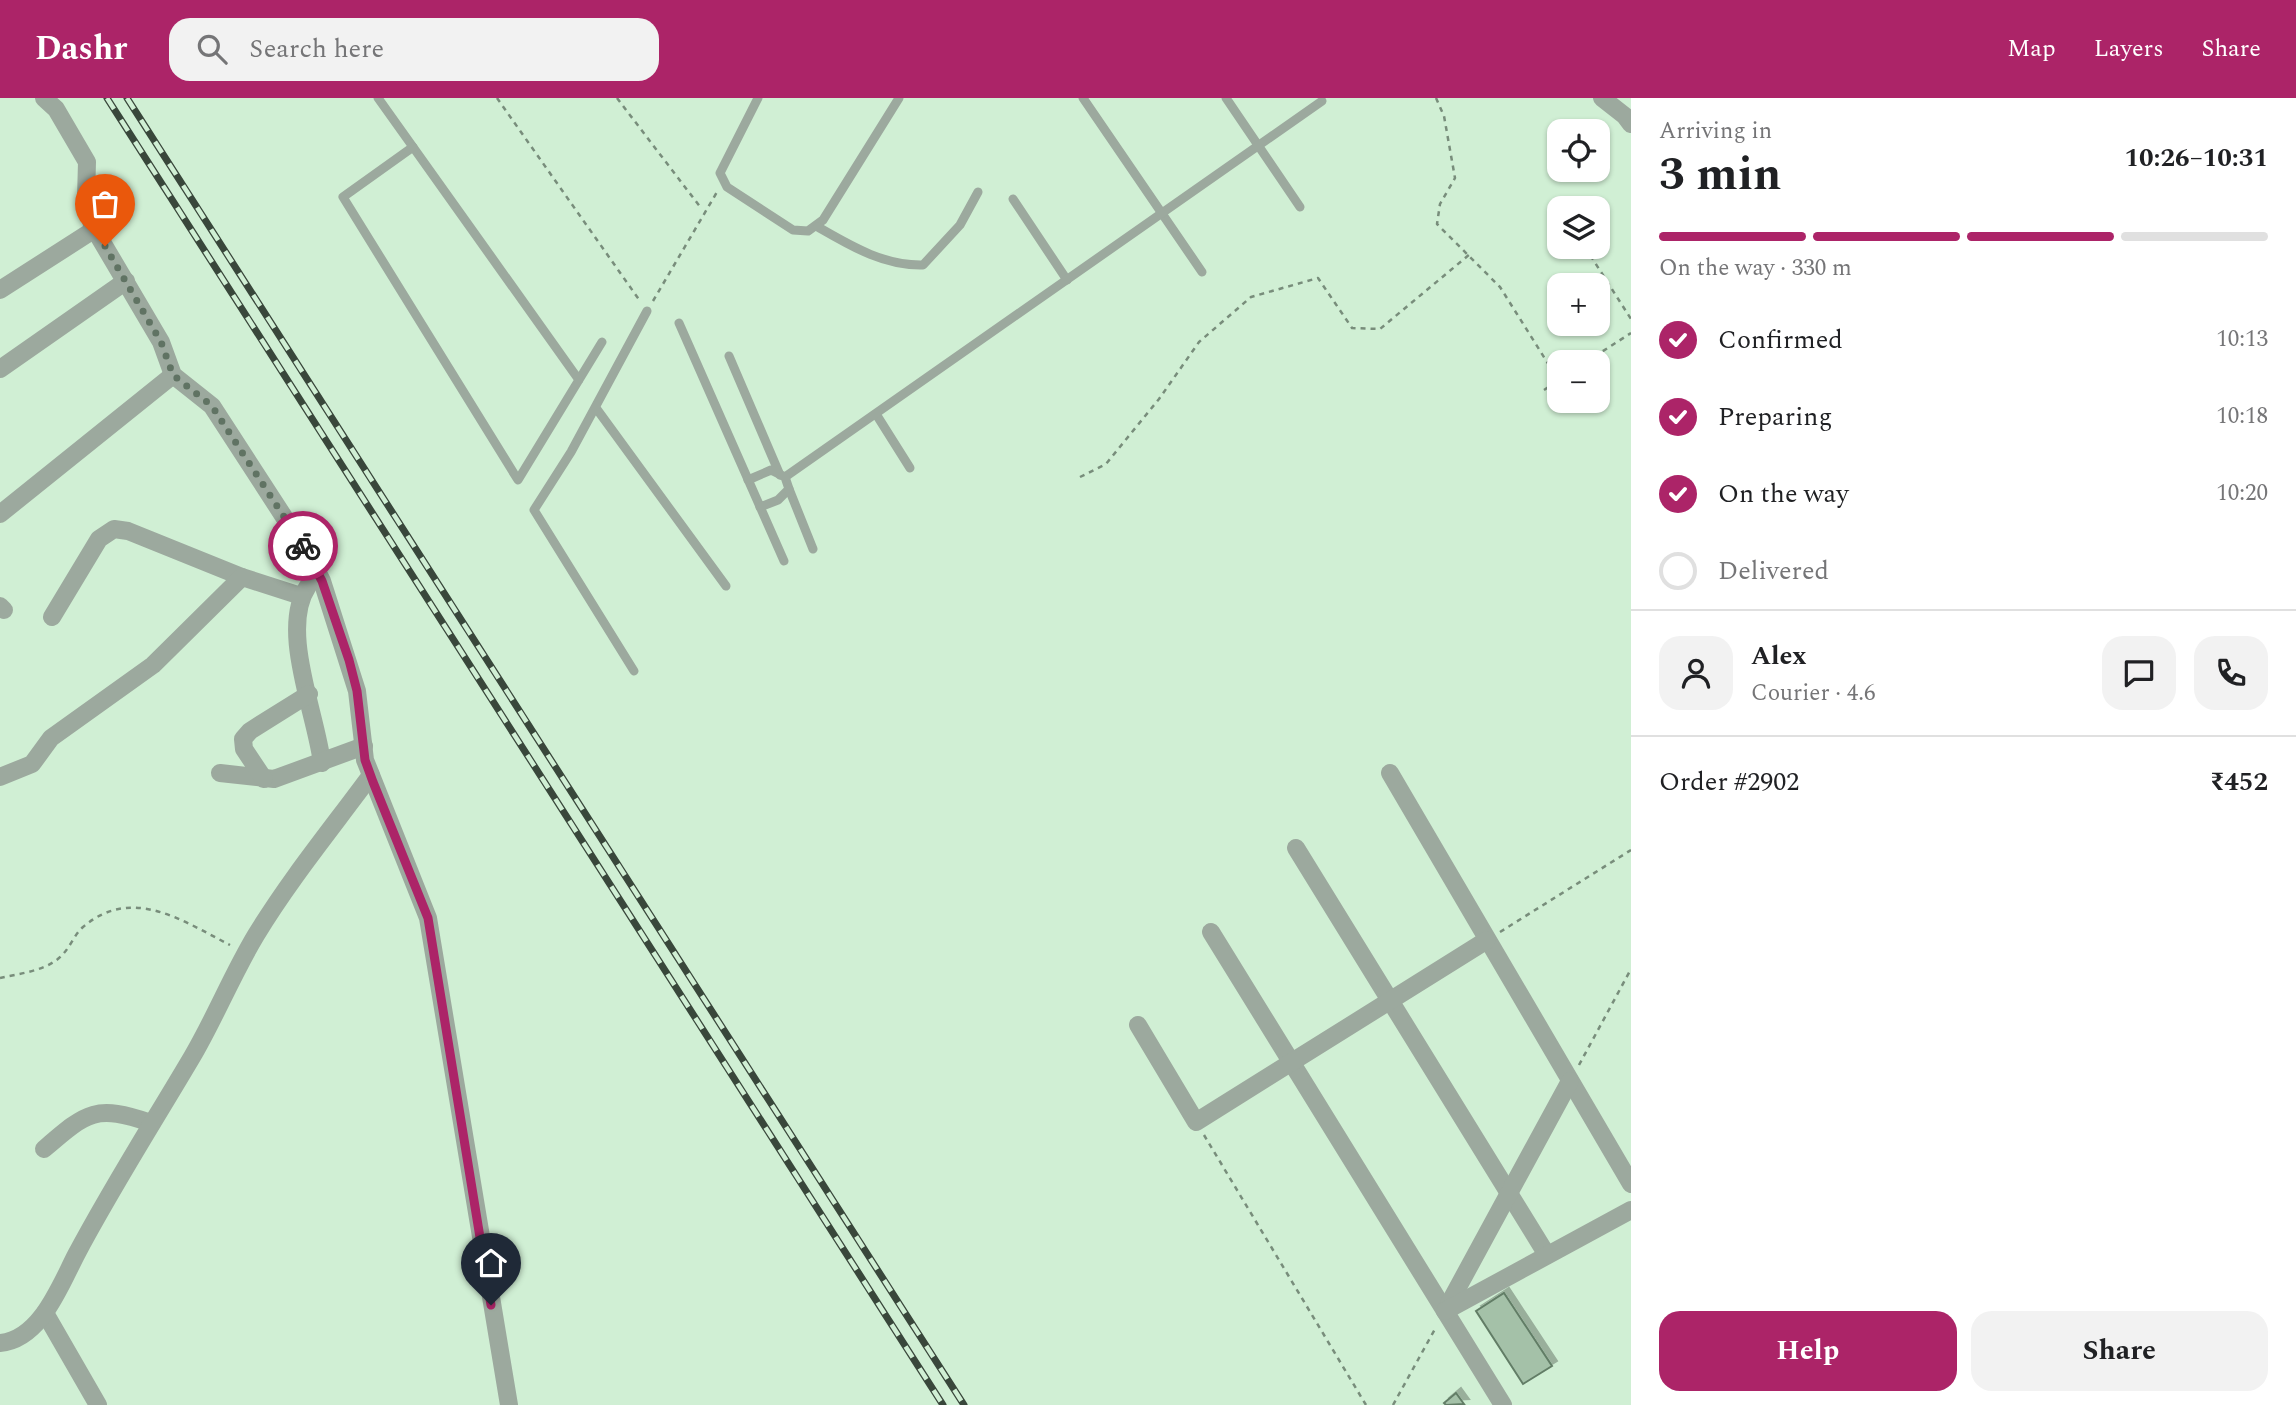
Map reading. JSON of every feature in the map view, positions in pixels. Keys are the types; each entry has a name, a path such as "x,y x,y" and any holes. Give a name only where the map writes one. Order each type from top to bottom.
{"street":[{"path":"44,98 56,109 88,162 87,212 161,342 173,375 212,406 317,573 352,671 371,775 428,918 509,1405"},
{"path":"1602,98 1631,124"},
{"path":"0,290 95,229"},
{"path":"0,369 126,281"},
{"path":"0,514 173,375"},
{"path":"52,617 99,539 114,529 128,531 176,548 242,577 302,596"},
{"path":"317,573 302,596 297,611 296,635 322,763"},
{"path":"0,777 32,764 51,738 153,665 242,577"},
{"path":"264,779 244,749 243,739 250,731 309,694"},
{"path":"220,773 264,779 286,777 364,746"},
{"path":"1390,774 1631,1184"},
{"path":"0,1343 14,1341 22,1336 45,1313 151,1123 192,1056 246,953 293,879 371,775"},
{"path":"1296,848 1547,1255"},
{"path":"1211,932 1503,1405"},
{"path":"1138,1025 1196,1122 1487,940"},
{"path":"1445,1311 1570,1081"},
{"path":"44,1149 91,1114 119,1112 151,1123"},
{"path":"1445,1311 1631,1210"},
{"path":"45,1313 98,1405"}],"lane":[{"path":"378,98 579,380"},
{"path":"758,98 720,173 723,183 793,230 808,231 818,227 899,98"},
{"path":"1083,98 1202,272"},
{"path":"1226,98 1300,207"},
{"path":"783,476 876,414 1321,101"},
{"path":"413,147 343,197 518,480 602,342"},
{"path":"818,227 868,255 906,266 923,265 960,225 978,192"},
{"path":"1013,199 1067,280"},
{"path":"634,671 534,510 596,408 647,311"},
{"path":"679,323 784,561"},
{"path":"729,356 789,489 813,550"},
{"path":"596,408 726,586"},
{"path":"876,414 910,468"},
{"path":"748,480 771,470 783,476"},
{"path":"760,507 778,500 789,489"}],"path":[{"path":"497,98 647,311 723,183"},
{"path":"617,98 701,208"},
{"path":"1436,98 1444,116 1455,178 1440,204 1437,224 1470,254 1500,287 1547,361"},
{"path":"1080,477 1106,464 1159,399 1199,342 1251,297 1318,278 1352,328 1380,329 1470,254"},
{"path":"1593,259 1631,318"},
{"path":"1605,350 1631,333"},
{"path":"1487,940 1631,850"},
{"path":"0,978 41,968 55,961 82,928 107,914 130,907 157,909 176,916 246,953"},
{"path":"1570,1081 1631,969"},
{"path":"1196,1122 1366,1405"},
{"path":"1394,1405 1445,1311"}],"building":[{"path":"1504,1293 1552,1366 1523,1384 1476,1311"},
{"path":"1456,1393 1464,1404 1444,1403"}],"railway":[{"path":"107,98 943,1405"},
{"path":"127,98 964,1405"}],"way so far":[{"path":"105,246 161,342 173,375 205,397 212,406 303,546"}],"route":[{"path":"303,546 322,581 349,660 357,691 365,760 428,918 440,976 465,1155 491,1305"}]}
